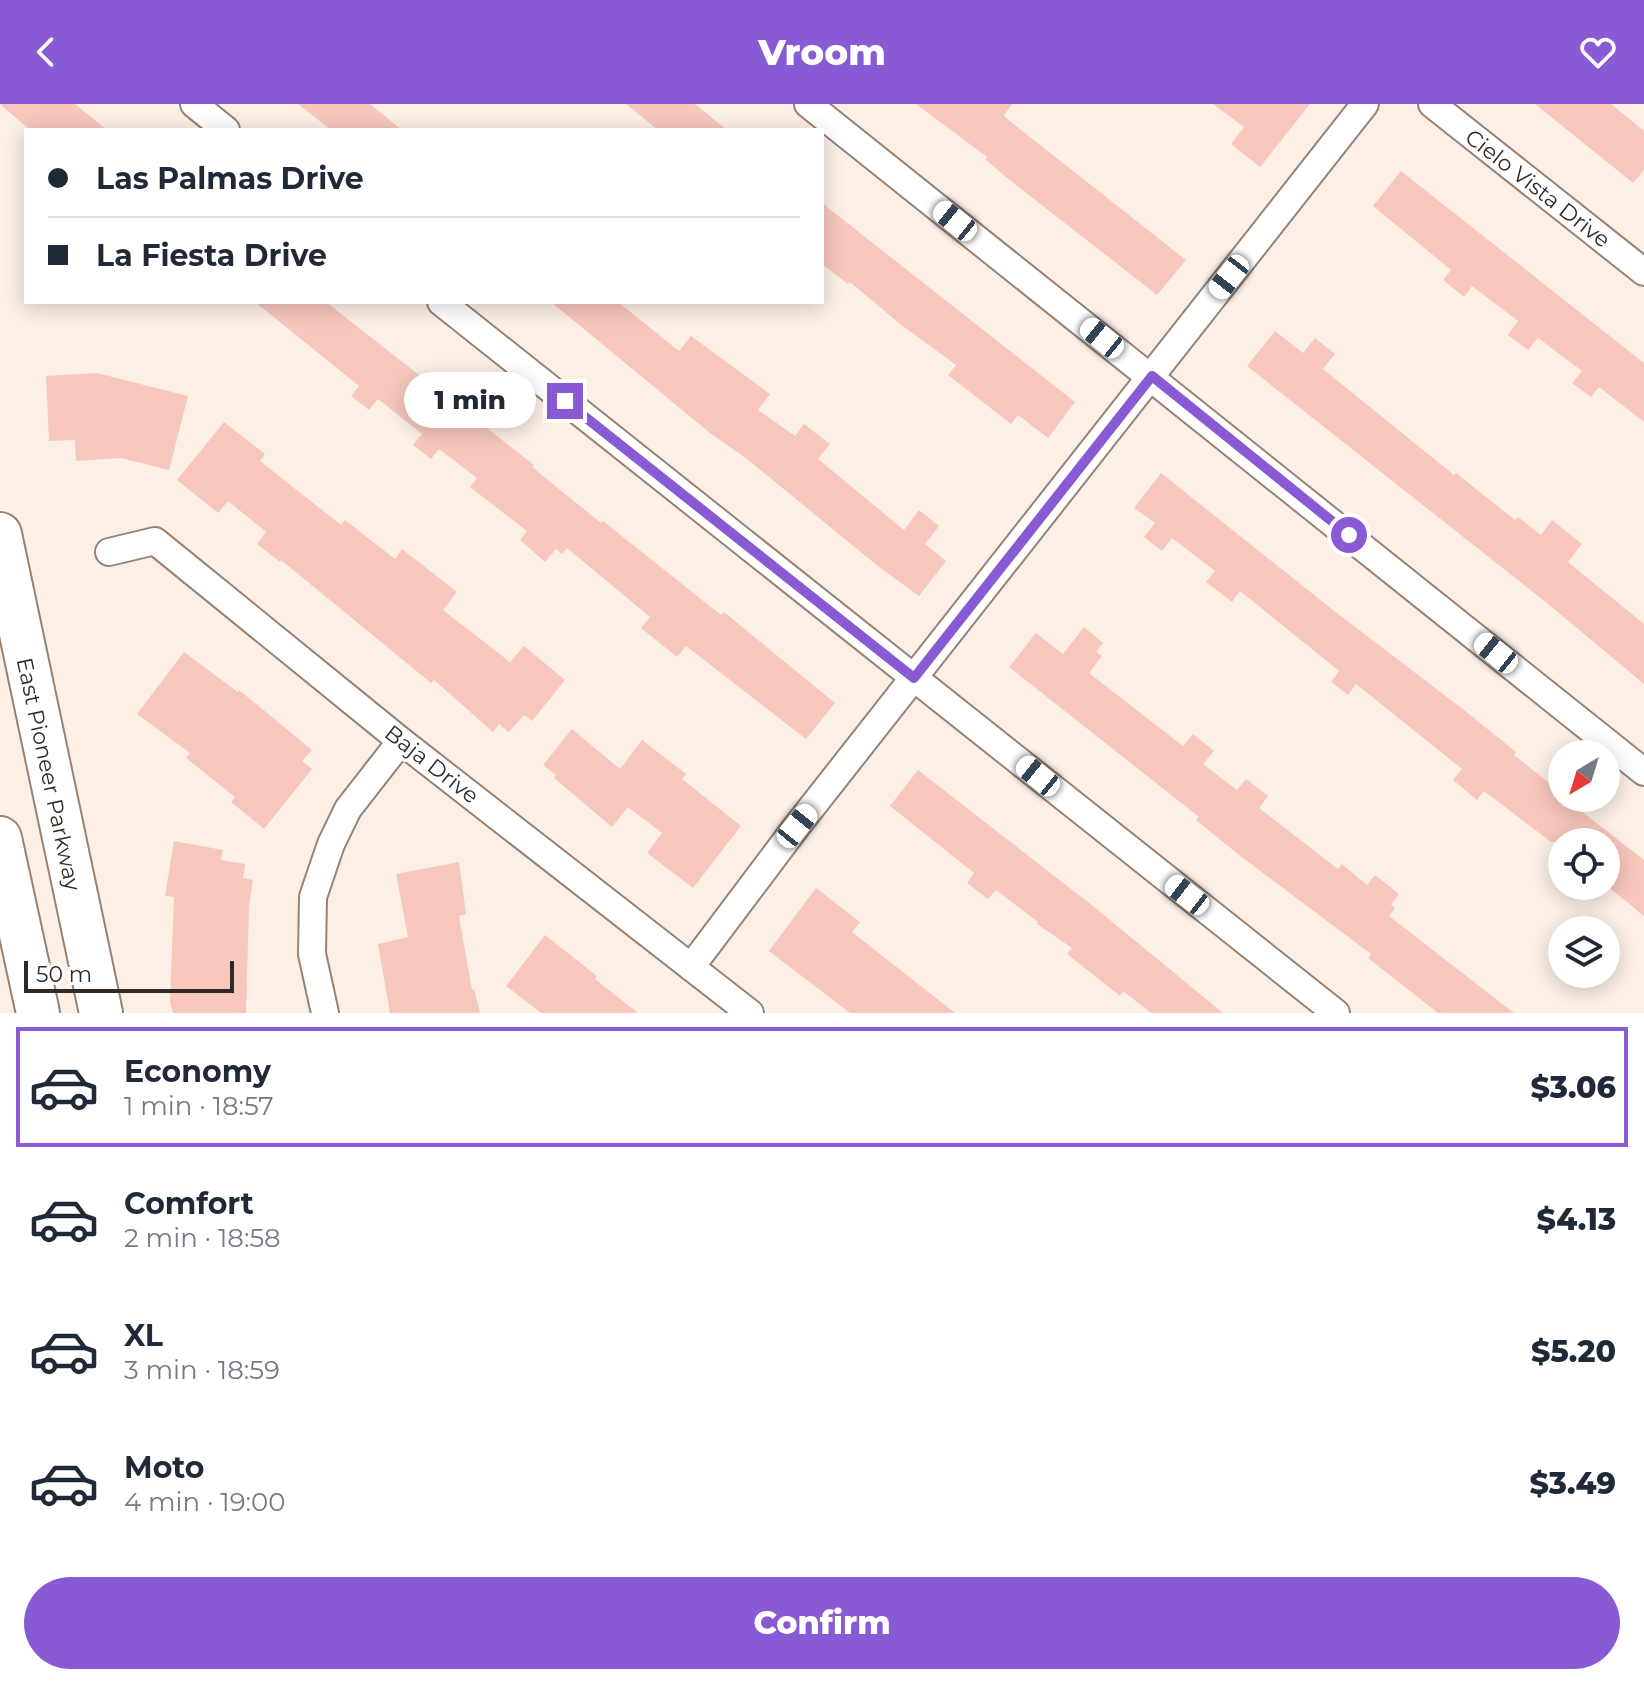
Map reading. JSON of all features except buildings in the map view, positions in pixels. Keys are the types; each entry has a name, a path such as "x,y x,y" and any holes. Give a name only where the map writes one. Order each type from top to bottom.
{"main road":[{"name":"East Pioneer Parkway","path":"0,534 101,1013"},
{"path":"0,838 38,1013"}],"street":[{"path":"194,104 224,128"},
{"path":"808,104 1644,772"},
{"path":"691,967 797,826 1365,104"},
{"name":"Cielo Vista Drive","path":"1432,104 1644,272"},
{"path":"444,304 1336,1013"},
{"name":"Baja Drive","path":"109,552 155,541 401,741 750,1013"},
{"path":"325,1013 312,954 313,897 331,844 348,809 401,741"}],"route":[{"path":"565,401 914,678 1152,376 1349,535"}]}
